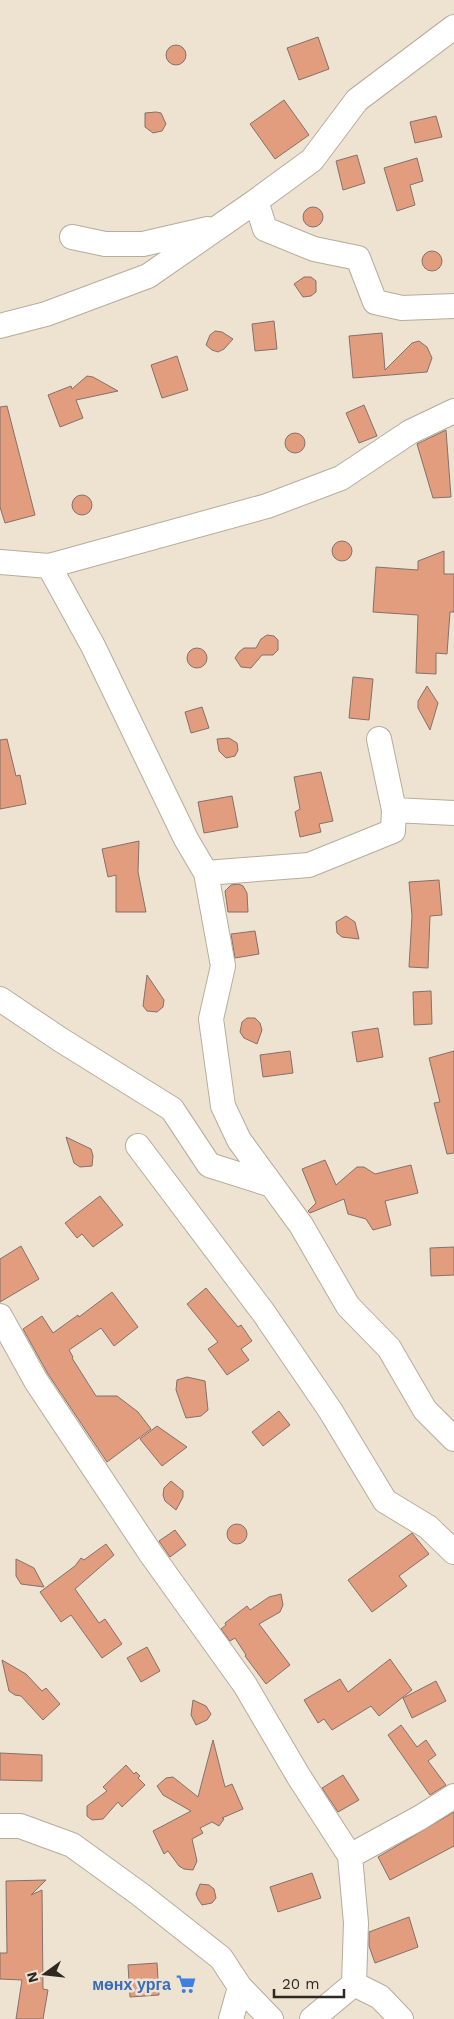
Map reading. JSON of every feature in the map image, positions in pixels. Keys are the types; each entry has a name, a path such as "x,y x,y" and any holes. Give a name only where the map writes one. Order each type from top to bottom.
{"street":[{"path":"0,326 46,314 148,276 312,160 357,100 454,28"},
{"path":"256,201 265,229 314,249 358,258 375,302 402,308 454,306"},
{"path":"72,237 105,244 143,244 221,226"},
{"path":"0,562 49,566 267,506 340,478 410,432 454,411"},
{"path":"49,566 93,646 186,839 206,873 223,966 211,1019 223,1106 239,1140 301,1225 348,1306 389,1348 425,1410 454,1439"},
{"path":"206,873 309,865 393,831 394,810 379,739"},
{"path":"394,810 454,813"},
{"path":"0,999 61,1040 172,1108 209,1165 272,1185"},
{"path":"138,1146 262,1312 325,1401 385,1501 428,1527 454,1552"},
{"path":"0,1316 36,1381 151,1554 245,1685 299,1777 350,1856 356,1923 354,1984 312,2019"},
{"path":"350,1856 421,1818 454,1796"},
{"path":"0,1826 20,1826 72,1844 221,1958 240,1987 271,2019"},
{"path":"354,1984 380,1997 401,2019"},
{"path":"231,2019 240,1987"}],"building":[{"path":"318,37 329,69 299,80 287,48"},
{"path":"172,45 180,45 186,51 186,59 180,65 172,65 166,59 166,51"},
{"path":"284,100 309,135 275,159 250,124"},
{"path":"145,113 161,113 166,124 162,131 153,133 145,127"},
{"path":"436,116 442,137 415,143 410,122"},
{"path":"357,155 365,183 343,190 336,161"},
{"path":"417,158 423,181 410,185 415,205 397,211 384,168"},
{"path":"313,207 320,210 323,217 320,224 313,227 306,224 303,217 306,210"},
{"path":"432,251 439,254 442,261 439,268 432,271 425,268 422,261 425,254"},
{"path":"304,277 311,277 316,281 316,292 311,296 303,297 294,284"},
{"path":"274,321 277,349 255,351 252,324"},
{"path":"215,331 222,332 233,339 224,349 218,352 206,345 210,335"},
{"path":"382,333 385,370 412,343 419,341 427,347 432,358 427,372 353,378 349,336"},
{"path":"177,356 188,390 162,398 151,365"},
{"path":"87,376 93,377 118,391 76,400 83,418 60,427 48,395 71,386 72,389"},
{"path":"364,405 377,436 359,443 346,413"},
{"path":"7,406 35,515 5,523 0,507 0,407"},
{"path":"446,430 451,497 433,498 417,444"},
{"path":"295,433 302,436 305,443 302,450 295,453 288,450 285,443 288,436"},
{"path":"78,495 86,495 92,501 92,509 86,515 78,515 72,509 72,501"},
{"path":"338,541 346,541 352,547 352,555 346,561 338,561 332,555 332,547"},
{"path":"444,551 444,574 454,574 454,612 450,612 447,654 436,653 436,674 416,673 418,615 373,612 376,567 418,570 418,561"},
{"path":"267,635 274,636 278,640 278,650 273,655 262,655 251,668 241,667 235,658 239,652 244,648 256,648 261,639"},
{"path":"197,648 204,651 207,658 204,665 197,668 190,665 187,658 190,651"},
{"path":"353,677 373,679 369,720 349,718"},
{"path":"427,686 438,703 430,730 418,708 418,701"},
{"path":"202,707 209,728 191,733 185,712"},
{"path":"229,738 237,743 238,750 235,756 226,758 219,751 217,739"},
{"path":"7,739 16,776 20,775 26,804 0,809 0,740"},
{"path":"321,772 333,821 319,824 321,832 300,837 295,812 300,809 294,777"},
{"path":"232,796 238,827 204,833 198,802"},
{"path":"139,841 138,872 146,912 116,912 116,875 108,877 102,849"},
{"path":"439,880 442,915 430,916 428,968 409,967 412,916 409,882"},
{"path":"239,884 243,886 247,893 248,912 228,912 225,891 231,885"},
{"path":"346,916 355,922 359,939 342,937 337,933 336,922"},
{"path":"255,931 259,954 235,958 231,934"},
{"path":"147,975 164,1000 163,1007 157,1012 147,1011 143,1006"},
{"path":"431,991 432,1024 414,1025 413,992"},
{"path":"247,1018 255,1018 260,1023 262,1030 257,1044 244,1038 240,1032 242,1022"},
{"path":"378,1028 383,1057 357,1062 352,1032"},
{"path":"290,1051 293,1073 263,1077 260,1055"},
{"path":"454,1051 454,1153 447,1154 434,1103 440,1102 429,1058"},
{"path":"66,1137 91,1149 93,1156 92,1166 80,1167 74,1163"},
{"path":"325,1160 336,1185 357,1167 364,1167 375,1174 411,1165 418,1193 385,1201 391,1225 373,1230 366,1219 348,1214 344,1199 310,1213 308,1211 316,1203 302,1169"},
{"path":"100,1196 123,1225 93,1247 82,1234 77,1238 65,1223"},
{"path":"21,1246 39,1279 0,1302 0,1259"},
{"path":"454,1247 454,1275 431,1276 430,1248"},
{"path":"206,1288 238,1327 241,1325 252,1341 241,1349 249,1360 227,1375 208,1349 218,1342 187,1304"},
{"path":"112,1292 138,1327 114,1346 101,1328 69,1350 96,1396 117,1396 138,1412 151,1429 107,1462 48,1374 23,1329 42,1316 53,1333 78,1315 79,1317"},
{"path":"187,1377 205,1381 208,1410 201,1416 186,1418 176,1390 177,1380"},
{"path":"279,1411 290,1425 263,1446 252,1432"},
{"path":"157,1426 187,1447 162,1466 140,1439"},
{"path":"171,1481 183,1491 183,1497 176,1510 165,1501 163,1495 164,1488"},
{"path":"237,1524 244,1527 247,1534 244,1541 237,1544 230,1541 227,1534 230,1527"},
{"path":"175,1530 186,1545 170,1557 159,1541"},
{"path":"412,1533 429,1554 399,1576 407,1586 372,1612 348,1580"},
{"path":"106,1544 114,1555 75,1589 99,1623 105,1619 122,1644 102,1658 71,1615 61,1622 40,1592 75,1566 81,1558 84,1560"},
{"path":"16,1559 34,1568 44,1587 21,1584 16,1576"},
{"path":"281,1594 283,1605 280,1612 259,1624 290,1665 266,1684 245,1656 235,1638 230,1641 221,1629 226,1625 225,1623 247,1606 250,1610 269,1597"},
{"path":"147,1647 160,1671 141,1682 127,1658"},
{"path":"390,1659 412,1690 379,1716 371,1706 332,1730 324,1719 318,1723 304,1700 340,1679 348,1692"},
{"path":"2,1660 26,1674 42,1691 46,1688 60,1704 43,1720 21,1696 9,1691"},
{"path":"436,1681 446,1701 412,1718 403,1698"},
{"path":"193,1700 206,1706 211,1714 207,1720 196,1725 191,1715"},
{"path":"401,1725 417,1747 426,1740 436,1755 428,1761 446,1785 430,1795 388,1735"},
{"path":"213,1740 225,1787 232,1784 243,1809 222,1818 224,1819 219,1826 212,1822 200,1828 203,1833 192,1839 197,1861 193,1870 184,1869 179,1866 168,1851 164,1854 153,1831 191,1811 163,1795 157,1786 166,1778 173,1777 198,1797"},
{"path":"0,1753 42,1755 42,1781 0,1780"},
{"path":"126,1765 134,1774 136,1772 140,1776 138,1778 145,1785 122,1807 118,1802 103,1819 92,1820 87,1816 87,1806 107,1791 103,1787"},
{"path":"343,1775 359,1800 338,1812 322,1788"},
{"path":"454,1812 454,1846 390,1880 378,1857"},
{"path":"312,1873 321,1898 278,1912 270,1887"},
{"path":"46,1880 31,1895 42,1890 43,1989 48,1990 43,2019 16,2019 22,1980 0,1979 0,1953 7,1953 6,1881"},
{"path":"200,1884 209,1885 214,1889 216,1898 212,1903 202,1905 198,1899 196,1894"},
{"path":"409,1917 418,1947 375,1963 369,1946 369,1932"},
{"path":"157,1963 159,1995 130,1997 128,1965"}],"place":[{"name":"мөнх урга","path":"186,1984"}]}
